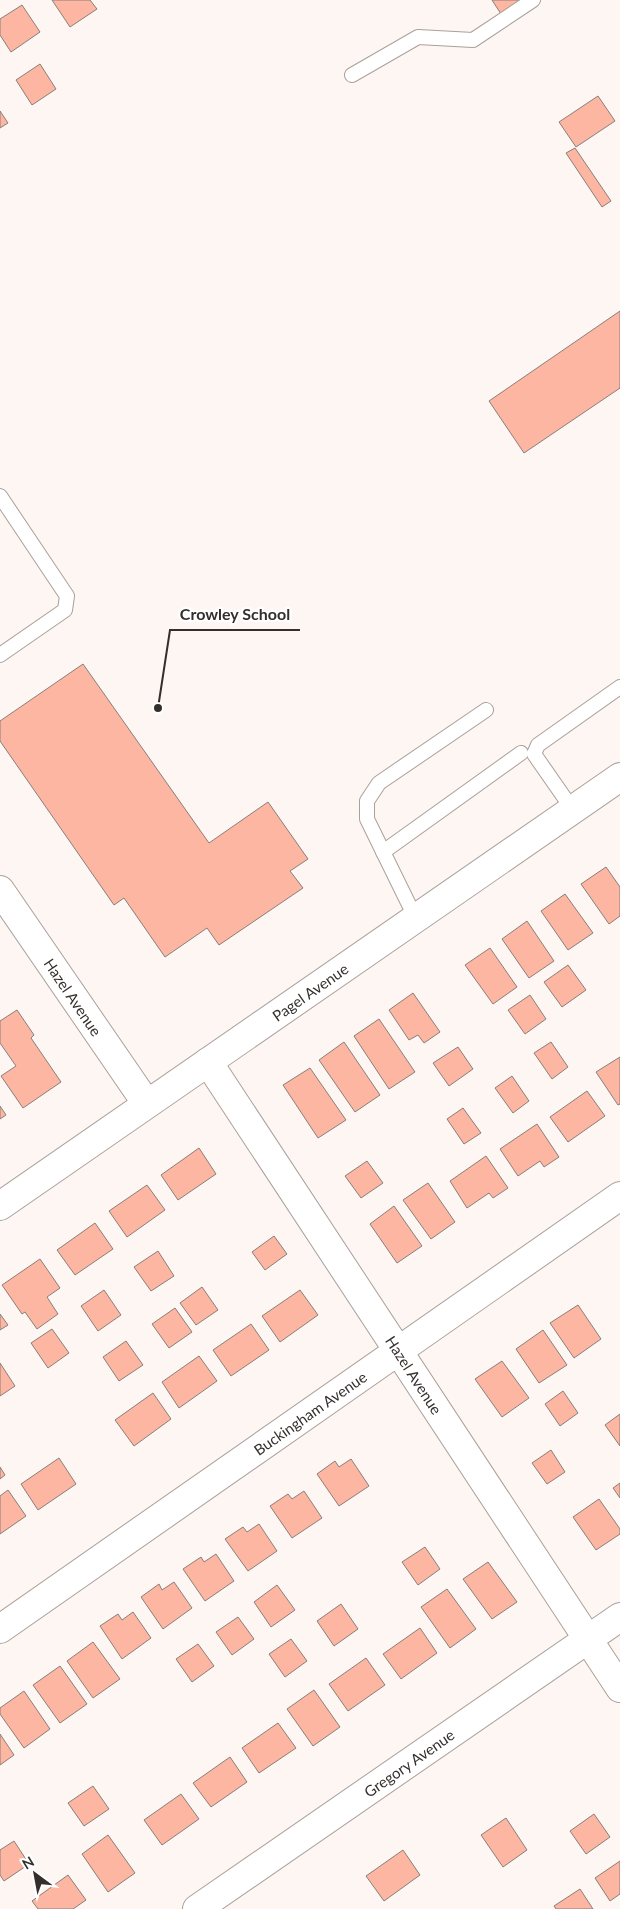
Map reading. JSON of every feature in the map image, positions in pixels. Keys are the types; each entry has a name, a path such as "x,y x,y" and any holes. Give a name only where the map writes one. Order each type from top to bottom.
{"street":[{"name":"Pagel Avenue","path":"0,1206 620,777"},
{"name":"Hazel Avenue","path":"0,890 147,1104"},
{"name":"Hazel Avenue","path":"208,1062 620,1688"},
{"name":"Buckingham Avenue","path":"0,1629 620,1196"},
{"name":"Gregory Avenue","path":"197,1909 620,1617"}],"lane":[{"path":"352,75 418,37 473,40 533,0"},
{"path":"0,496 67,596 65,610 0,654"},
{"path":"573,810 534,754 538,745 620,687"},
{"path":"416,919 367,819 368,802 379,783 486,710"},
{"path":"383,852 521,753"}],"building":[{"path":"52,0 90,0 97,9 70,27"},
{"path":"492,0 521,0 501,14"},
{"path":"22,5 40,32 11,52 0,35 0,19"},
{"path":"40,64 56,89 32,105 16,80"},
{"path":"598,96 615,121 576,147 559,122"},
{"path":"0,111 8,123 0,128"},
{"path":"575,148 611,201 602,207 566,153"},
{"path":"620,311 620,388 524,453 489,401"},
{"path":"83,664 209,843 268,802 308,859 290,871 303,888 219,945 207,928 165,957 124,898 114,905 0,741 0,721"},
{"path":"606,867 620,887 620,916 609,924 581,884"},
{"path":"565,894 593,933 568,950 541,911"},
{"path":"527,921 554,961 529,978 502,939"},
{"path":"490,948 517,987 493,1004 465,965"},
{"path":"568,965 586,990 562,1007 544,982"},
{"path":"413,993 440,1032 424,1043 418,1035 409,1040 389,1010"},
{"path":"530,995 546,1019 525,1034 508,1010"},
{"path":"17,1010 34,1035 31,1038 61,1082 23,1108 1,1076 16,1066 0,1043 0,1021"},
{"path":"379,1019 415,1072 389,1089 354,1036"},
{"path":"344,1042 380,1095 355,1112 319,1060"},
{"path":"551,1042 568,1067 552,1079 534,1053"},
{"path":"458,1047 473,1069 449,1086 433,1063"},
{"path":"620,1057 620,1104 618,1105 596,1072"},
{"path":"310,1068 346,1120 318,1138 283,1085"},
{"path":"512,1076 529,1101 513,1113 495,1088"},
{"path":"587,1091 605,1116 568,1142 550,1117"},
{"path":"0,1106 6,1115 0,1119"},
{"path":"463,1108 481,1133 464,1144 447,1119"},
{"path":"537,1124 559,1157 544,1167 540,1161 518,1176 500,1149"},
{"path":"199,1148 216,1174 178,1200 161,1175"},
{"path":"486,1156 508,1188 493,1198 489,1193 467,1208 450,1181"},
{"path":"367,1161 383,1183 361,1198 345,1176"},
{"path":"428,1183 455,1222 431,1239 403,1200"},
{"path":"147,1185 165,1210 127,1237 109,1211"},
{"path":"394,1206 422,1246 397,1263 370,1224"},
{"path":"95,1223 113,1249 75,1275 57,1250"},
{"path":"274,1236 287,1254 265,1270 252,1252"},
{"path":"158,1251 174,1276 151,1291 134,1267"},
{"path":"40,1259 60,1288 47,1297 58,1314 37,1329 25,1312 22,1314 2,1285"},
{"path":"202,1287 218,1310 196,1325 180,1303"},
{"path":"104,1290 121,1315 98,1331 81,1306"},
{"path":"300,1290 318,1315 280,1342 262,1316"},
{"path":"578,1305 601,1339 574,1358 550,1323"},
{"path":"175,1308 192,1332 169,1348 152,1324"},
{"path":"0,1314 8,1325 0,1330"},
{"path":"251,1324 269,1350 231,1376 213,1350"},
{"path":"52,1329 69,1353 48,1368 31,1343"},
{"path":"543,1330 567,1365 539,1383 516,1349"},
{"path":"126,1341 143,1365 119,1381 103,1357"},
{"path":"199,1356 217,1381 179,1408 162,1382"},
{"path":"502,1361 529,1398 502,1417 475,1379"},
{"path":"0,1363 15,1386 0,1396"},
{"path":"563,1391 578,1413 560,1426 545,1404"},
{"path":"153,1393 171,1419 134,1446 115,1420"},
{"path":"620,1414 620,1446 605,1425"},
{"path":"551,1450 565,1472 547,1484 532,1463"},
{"path":"59,1458 76,1484 38,1510 21,1484"},
{"path":"351,1459 369,1486 339,1506 317,1474 335,1461 339,1467"},
{"path":"0,1467 5,1475 0,1479"},
{"path":"620,1483 620,1498 613,1488"},
{"path":"8,1490 26,1516 0,1534 0,1496"},
{"path":"304,1491 322,1518 292,1538 270,1506 288,1494 292,1499"},
{"path":"599,1499 620,1529 620,1534 596,1550 573,1517"},
{"path":"259,1524 277,1551 248,1571 225,1539 243,1527 247,1532"},
{"path":"425,1547 440,1569 418,1585 402,1562"},
{"path":"216,1554 234,1581 205,1601 183,1569 201,1557 204,1562"},
{"path":"488,1562 517,1602 492,1619 463,1579"},
{"path":"174,1582 192,1608 163,1629 141,1597 159,1584 162,1590"},
{"path":"277,1585 295,1610 271,1627 254,1602"},
{"path":"447,1589 476,1629 450,1648 421,1607"},
{"path":"341,1604 358,1629 334,1646 317,1621"},
{"path":"133,1612 151,1638 122,1659 100,1626 118,1614 122,1620"},
{"path":"238,1617 254,1639 232,1655 216,1632"},
{"path":"420,1628 437,1653 401,1679 383,1654"},
{"path":"291,1639 307,1661 285,1677 269,1654"},
{"path":"93,1642 120,1679 93,1698 67,1661"},
{"path":"198,1644 214,1666 192,1682 176,1659"},
{"path":"366,1658 385,1685 348,1711 329,1684"},
{"path":"60,1666 87,1704 60,1723 33,1685"},
{"path":"314,1690 340,1727 313,1746 287,1709"},
{"path":"24,1691 50,1729 24,1748 0,1714 0,1708"},
{"path":"278,1723 296,1748 259,1773 242,1748"},
{"path":"0,1734 14,1755 0,1765"},
{"path":"230,1757 247,1782 211,1807 193,1783"},
{"path":"93,1786 109,1809 84,1826 68,1803"},
{"path":"181,1794 199,1819 162,1845 144,1820"},
{"path":"594,1814 610,1837 586,1854 570,1831"},
{"path":"506,1818 527,1850 503,1867 481,1835"},
{"path":"108,1835 135,1873 108,1892 82,1854"},
{"path":"14,1841 29,1864 4,1881 0,1875 0,1850"},
{"path":"403,1850 420,1875 384,1901 366,1876"},
{"path":"620,1861 620,1894 610,1901 595,1878"},
{"path":"68,1875 86,1900 73,1909 38,1909 32,1901"},
{"path":"580,1889 593,1909 556,1909 554,1906"}],"place":[{"name":"Crowley School","path":"158,708"}]}
